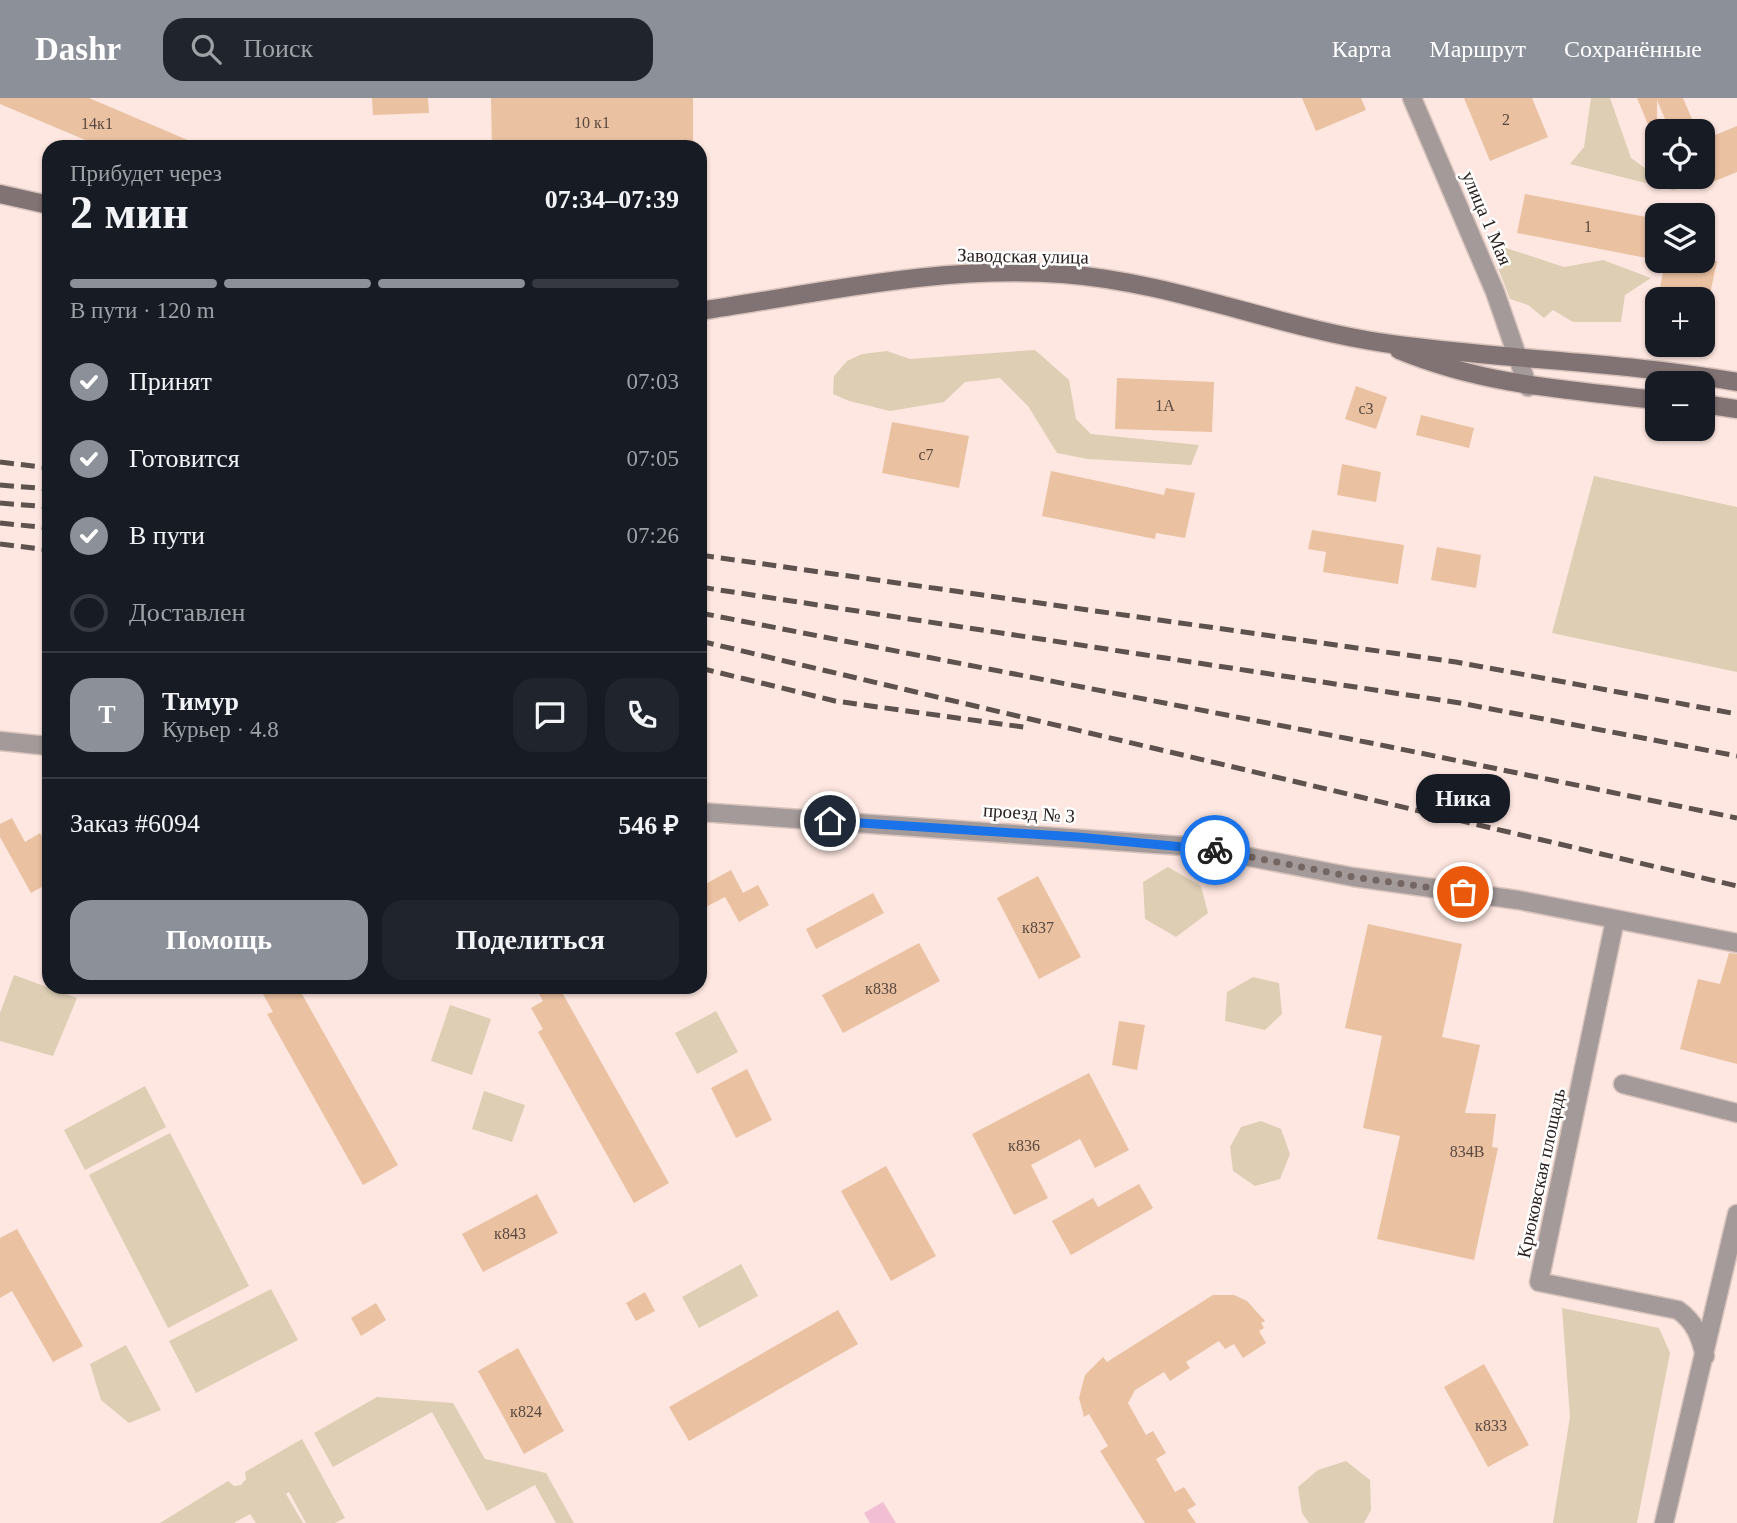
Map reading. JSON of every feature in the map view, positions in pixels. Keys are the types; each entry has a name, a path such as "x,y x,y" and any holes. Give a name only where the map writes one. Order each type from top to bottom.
{"main road":[{"path":"0,194 42,203"},
{"name":"Заводская улица","path":"707,310 794,293 971,272 1064,274 1137,284 1383,343 1458,370 1528,387 1645,399"},
{"name":"Заводская улица","path":"1383,343 1736,381"},
{"path":"1715,406 1737,409"}],"street":[{"name":"улица 1 Мая","path":"1412,98 1490,279 1528,387"},
{"path":"0,741 42,745"},
{"name":"проезд № 3","path":"707,812 1198,847 1353,877 1518,900 1737,943"},
{"name":"Крюковская площадь","path":"1615,920 1539,1282 1678,1310 1690,1319 1700,1335 1705,1356"},
{"path":"1623,1084 1737,1114"},
{"path":"1664,1523 1737,1214"}],"shaded area":[{"path":"1591,98 1610,98 1631,158 1645,168 1645,183 1570,164 1584,147"},
{"path":"1488,242 1564,267 1603,260 1651,278 1625,295 1621,322 1573,322 1553,310 1544,318 1528,305 1510,299"},
{"path":"1035,350 1069,380 1076,419 1091,434 1199,445 1191,465 1088,459 1057,453 1028,406 1000,378 965,382 944,402 890,411 849,401 833,394 834,376 847,361 862,354 887,351 910,359"},
{"path":"1594,476 1737,507 1737,672 1552,633"},
{"path":"1168,867 1201,886 1208,913 1176,937 1145,919 1143,882"},
{"path":"14,975 42,985 42,994 66,994 77,998 53,1056 0,1041 0,1013"},
{"path":"1253,977 1279,983 1282,1014 1265,1030 1225,1021 1227,992"},
{"path":"450,1005 491,1019 472,1075 431,1061"},
{"path":"716,1011 738,1052 697,1074 675,1033"},
{"path":"145,1086 166,1127 85,1170 64,1130"},
{"path":"484,1091 525,1105 512,1142 472,1129"},
{"path":"1261,1121 1281,1129 1290,1154 1280,1179 1255,1186 1233,1171 1230,1147 1241,1127"},
{"path":"170,1133 249,1286 168,1328 89,1175"},
{"path":"741,1264 758,1296 699,1328 682,1297"},
{"path":"271,1289 298,1340 196,1393 169,1341"},
{"path":"1562,1308 1659,1328 1670,1353 1637,1523 1553,1523 1570,1417"},
{"path":"126,1345 161,1410 129,1423 101,1400 90,1364"},
{"path":"377,1397 453,1403 485,1459 546,1473 574,1523 556,1523 535,1485 487,1511 432,1412 333,1467 314,1433"},
{"path":"302,1439 345,1518 335,1523 306,1523 289,1492 286,1494 303,1523 256,1523 250,1514 234,1523 160,1523 228,1481 234,1486 241,1485 246,1479 245,1472"},
{"path":"1346,1461 1370,1480 1371,1510 1364,1523 1309,1523 1302,1513 1298,1487 1318,1470"},
{"path":"883,1502 896,1523 870,1523 864,1513"}],"building":[{"path":"0,98 89,98 188,140 85,140 0,104"},
{"path":"372,98 428,98 429,113 373,115"},
{"path":"491,98 693,98 693,140 492,140"},
{"path":"1302,98 1361,98 1366,110 1316,131"},
{"path":"1464,98 1532,98 1548,137 1490,161"},
{"path":"1637,98 1683,98 1692,119 1665,119 1657,100 1657,119 1646,119"},
{"path":"1737,126 1737,172 1715,181 1715,135"},
{"path":"1525,194 1645,217 1645,258 1517,233"},
{"path":"1663,273 1714,273 1712,287 1660,287"},
{"path":"1117,378 1214,382 1212,432 1115,429"},
{"path":"1356,386 1387,397 1376,429 1345,419"},
{"path":"1421,415 1474,428 1469,448 1416,435"},
{"path":"892,422 969,436 959,488 882,473"},
{"path":"1342,464 1381,472 1376,502 1337,495"},
{"path":"1051,471 1164,495 1166,488 1195,493 1185,538 1156,533 1155,539 1042,516"},
{"path":"1312,530 1404,545 1398,584 1323,572 1326,552 1308,549"},
{"path":"1437,547 1481,555 1476,588 1431,580"},
{"path":"12,818 25,842 40,833 42,837 42,887 31,893 0,837 0,824"},
{"path":"731,870 743,893 758,885 769,905 739,922 725,897 707,906 707,883"},
{"path":"1038,876 1081,957 1039,979 997,898"},
{"path":"873,893 884,913 816,949 806,929"},
{"path":"1368,924 1462,944 1442,1037 1480,1045 1465,1113 1496,1114 1492,1147 1498,1148 1474,1260 1377,1239 1400,1136 1363,1128 1382,1036 1345,1028"},
{"path":"919,943 940,981 843,1033 822,995"},
{"path":"1729,953 1737,954 1737,1064 1680,1049 1698,979 1720,984"},
{"path":"263,994 302,994 398,1165 363,1185 267,1014 273,1012"},
{"path":"539,994 563,994 669,1183 634,1203 538,1032 543,1029 531,1008 543,1001"},
{"path":"1119,1021 1145,1025 1137,1070 1112,1065"},
{"path":"747,1069 772,1120 736,1138 711,1088"},
{"path":"1089,1073 1129,1150 1095,1168 1080,1139 1031,1165 1048,1198 1014,1215 972,1134"},
{"path":"886,1166 936,1256 891,1281 841,1191"},
{"path":"1139,1184 1153,1208 1071,1255 1052,1221 1093,1198 1098,1207"},
{"path":"537,1194 558,1233 483,1272 462,1234"},
{"path":"17,1229 83,1346 53,1362 12,1291 0,1298 0,1238"},
{"path":"645,1292 655,1311 636,1321 626,1303"},
{"path":"1213,1295 1234,1295 1247,1301 1265,1321 1261,1323 1264,1328 1259,1331 1266,1343 1243,1358 1234,1344 1225,1349 1219,1341 1186,1362 1190,1368 1170,1381 1164,1372 1135,1390 1128,1403 1146,1435 1153,1431 1166,1453 1156,1459 1175,1492 1184,1487 1196,1505 1187,1510 1196,1523 1145,1523 1100,1451 1108,1446 1089,1414 1084,1417 1079,1398 1085,1375 1103,1357 1107,1362"},
{"path":"376,1303 386,1320 361,1336 351,1318"},
{"path":"838,1310 858,1344 689,1441 669,1407"},
{"path":"518,1348 564,1431 524,1454 478,1371"},
{"path":"1484,1364 1529,1445 1488,1467 1444,1387"}],"railway":[{"path":"0,462 42,467"},
{"path":"0,485 42,488"},
{"path":"0,503 42,506"},
{"path":"0,523 42,527"},
{"path":"0,544 42,549"},
{"path":"707,556 1456,662 1737,714"},
{"path":"707,588 1460,703 1737,756"},
{"path":"707,614 1376,744 1737,818"},
{"path":"707,643 1737,886"},
{"path":"707,670 835,701 1030,728"}],"way so far":[{"path":"1215,850 1353,877 1463,892"}],"place":[{"name":"Ника","path":"1463,892"}],"route":[{"path":"830,821 1077,837 1215,850"}]}
